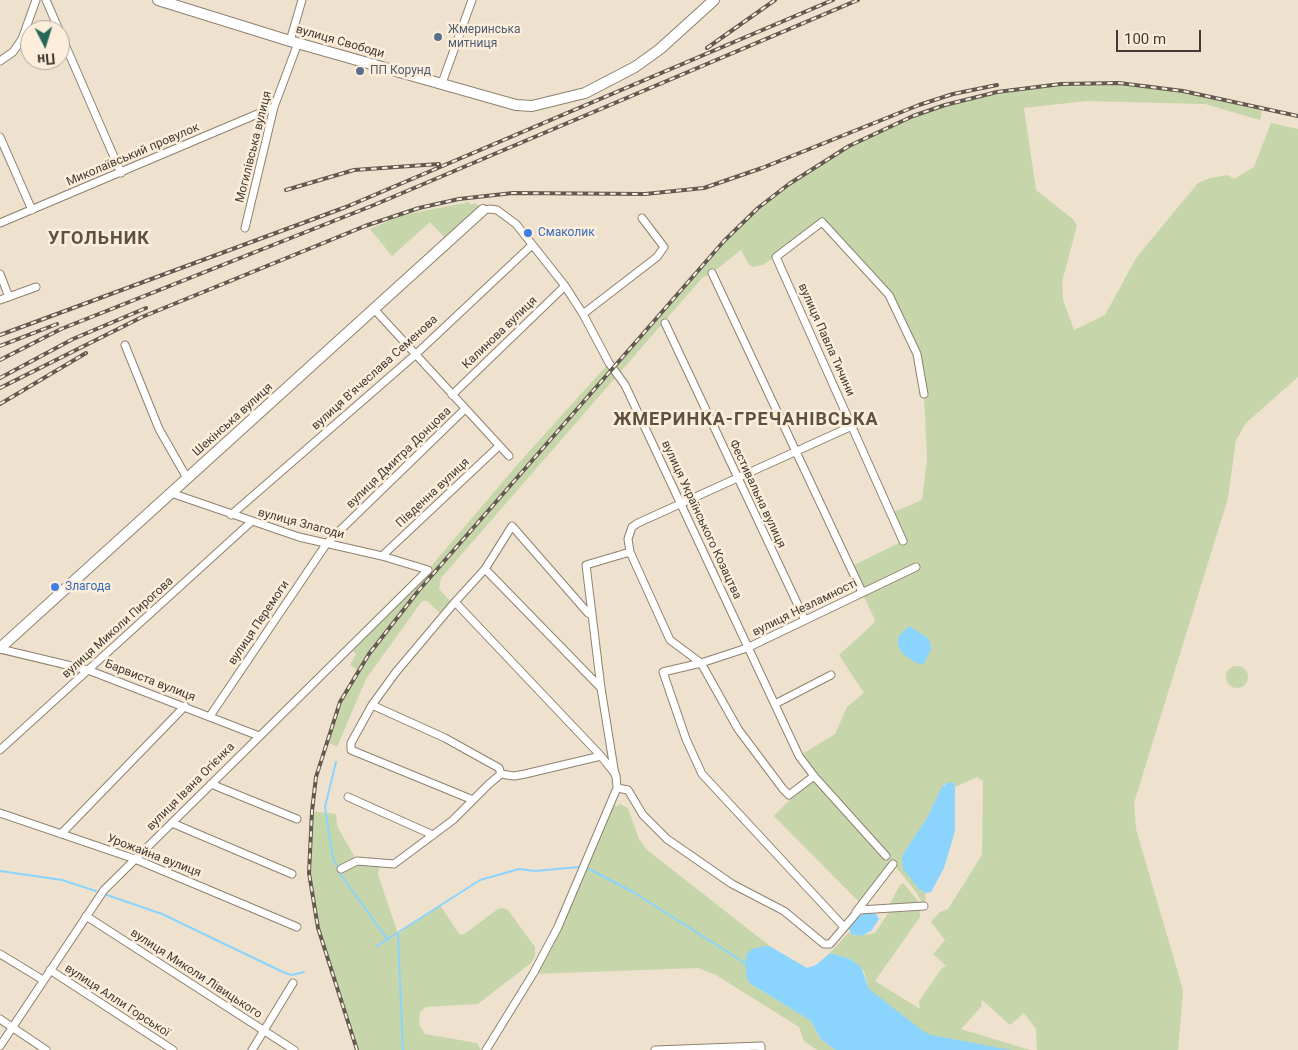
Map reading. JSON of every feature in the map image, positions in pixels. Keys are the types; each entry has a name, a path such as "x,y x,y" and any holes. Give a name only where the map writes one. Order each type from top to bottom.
{"street":[{"path":"0,61 13,52 22,39 36,0"},
{"path":"46,0 54,20"},
{"name":"вулиця Свободи","path":"158,0 294,42 516,105 532,106 552,103 585,93 610,81 660,50 714,0"},
{"name":"Могилівська вулиця","path":"245,228 274,107 294,42 302,0"},
{"path":"442,83 472,0"},
{"path":"70,57 121,173"},
{"name":"Миколаївський провулок","path":"0,223 274,107"},
{"path":"0,137 32,210"},
{"name":"вулиця Українського Козацтва","path":"483,210 490,208 497,210 511,219 565,286 583,314 609,363 625,385 747,648 800,756 814,776 886,856"},
{"name":"Шекінська вулиця","path":"0,648 483,210"},
{"path":"583,314 656,257 664,247 642,218"},
{"name":"вулиця Павла Тичини","path":"904,541 776,256 822,222 889,295 917,354 924,394"},
{"name":"вулиця В'ячеслава Семенова","path":"231,515 415,354 532,245"},
{"path":"712,273 862,592"},
{"path":"0,274 9,297"},
{"name":"Калинова вулиця","path":"452,395 565,286"},
{"path":"0,300 36,287"},
{"path":"374,309 509,456"},
{"name":"Фестивальна вулиця","path":"665,323 805,620"},
{"path":"125,345 159,429 187,478"},
{"name":"вулиця Дмитра Донцова","path":"327,543 465,409"},
{"path":"814,776 789,794 783,790 738,730 701,663 670,640 630,552 628,539 632,527 852,426"},
{"name":"Південна вулиця","path":"382,556 499,446"},
{"name":"вулиця Злагоди","path":"171,493 251,522 428,570"},
{"name":"вулиця Миколи Пирогова","path":"0,750 251,522"},
{"path":"473,800 352,750 351,743 372,705 396,672 454,602 485,569 512,526 588,613 592,615"},
{"name":"вулиця Перемоги","path":"210,716 327,543"},
{"path":"486,1050 533,974 558,927 617,788 601,688 586,565 630,552"},
{"name":"вулиця Незламності","path":"844,927 702,774 686,739 664,672 701,663 747,648 916,567"},
{"path":"485,569 601,688"},
{"name":"вулиця Івана Огієнка","path":"0,1046 104,890 428,570"},
{"path":"454,602 601,756 616,775"},
{"name":"Барвиста вулиця","path":"0,648 88,670 259,736"},
{"path":"775,704 831,676"},
{"path":"372,705 445,738 499,768 501,774"},
{"path":"61,834 185,706"},
{"path":"501,774 514,776 601,756"},
{"path":"341,869 357,861 394,864 453,820 501,774"},
{"path":"211,784 296,819"},
{"path":"617,788 628,790 643,815 667,838 732,884 784,911 824,944 830,944 893,864"},
{"path":"348,797 434,835"},
{"name":"Урожайна вулиця","path":"0,813 135,859 297,927"},
{"path":"172,823 292,874"},
{"path":"856,912 864,909 924,906"},
{"name":"вулиця Миколи Лівицького","path":"86,916 294,1050"},
{"path":"0,954 43,980"},
{"name":"вулиця Алли Горської","path":"50,970 173,1050"},
{"path":"252,1050 293,984"},
{"path":"0,1019 46,1050"},
{"path":"655,1050 761,1046 761,1050"}],"green space":[{"path":"1119,83 1183,91 1262,110 1260,120 1205,104 1086,101 1024,108 1036,190 1074,220 1077,226 1062,282 1063,300 1074,330 1105,315 1136,258 1198,183 1210,178 1228,175 1234,179 1254,167 1271,123 1298,129 1298,377 1246,423 1236,440 1228,498 1134,803 1136,829 1183,990 1178,1050 1037,1050 1036,1029 1024,1013 1010,1025 982,1000 981,1007 961,1029 1030,1050 987,1050 930,1038 871,997 864,971 850,959 830,953 849,932 851,934 864,935 875,933 889,912 920,911 920,917 875,981 920,1009 919,1001 942,968 946,966 933,954 945,940 931,922 940,912 948,909 982,855 983,781 977,777 955,787 954,783 944,784 927,818 920,890 926,893 924,906 916,892 888,857 890,865 860,903 774,816 813,776 799,756 835,734 847,707 864,693 839,655 875,620 850,567 903,541 891,513 922,500 927,460 924,394 920,365 889,295 822,222 763,265 753,267 749,265 741,250 712,273 702,278 441,578 439,589 453,604 443,616 427,601 422,601 366,679 337,747 326,741 340,702 357,670 350,665 356,654 349,647 428,570 517,465 609,363 613,368 713,252 758,208 789,184 834,154 913,116 945,105 997,92 1036,86"},
{"path":"469,202 470,205 475,203 481,209 447,240 430,222 392,256 370,229 403,215"},
{"path":"1237,666 1247,673 1248,677 1241,687 1237,688 1227,681 1226,677 1233,667"},
{"path":"613,798 616,807 620,804 628,808 639,839 646,849 771,947 755,953 751,984 811,1021 820,1038 835,1050 817,1050 804,1041 799,1027 716,975 698,968 533,974"},
{"path":"312,811 336,814 337,826 357,861 380,862 378,875 398,934 440,905 459,934 463,935 502,908 508,910 535,947 535,956 531,963 478,1004 426,1007 420,1012 419,1024 425,1034 477,1043 481,1050 357,1050 321,940 313,905 309,873"},
{"path":"903,883 918,901 917,904 892,905 890,903"}],"water":[{"path":"909,626 928,638 930,642 931,649 924,664 916,663 902,653 898,645 898,637"},
{"path":"948,782 954,783 955,787 955,831 944,868 931,892 926,893 920,890 903,869 902,856 927,818 942,787"},
{"path":"869,912 876,914 879,919 871,931 861,936 851,934 849,928 851,922"},
{"path":"765,946 771,947 807,968 816,965 830,953 850,959 861,967 869,989 923,1031 931,1035 1011,1050 835,1050 820,1038 811,1021 751,984 747,979 745,963 747,954 752,949"}],"waterway":[{"path":"336,762 325,807 333,858 341,875 388,940"},
{"path":"377,946 480,880 519,869 535,871 579,867"},
{"path":"589,869 633,892 745,963"},
{"path":"0,871 62,880 96,891"},
{"path":"107,895 162,914 285,973 292,975 304,972"},
{"path":"398,935 403,1050"}],"railway":[{"path":"707,48 775,0"},
{"path":"0,335 346,207 833,0"},
{"path":"0,360 61,329 374,205 858,0"},
{"path":"357,1050 318,928 309,873 312,811 316,777 340,702 369,654 419,590 724,241 758,208 789,184 849,146 913,116 945,105 997,92 1061,84 1119,83 1183,91 1298,116"},
{"path":"0,388 142,317 365,226 419,208 459,199 513,193 645,194 704,188 762,168 919,105 953,94 997,85"},
{"path":"286,190 354,170 439,164"},
{"path":"0,378 73,339 146,308"},
{"path":"0,346 57,324"},
{"path":"0,404 86,353"}],"place":[{"name":"Жмеринська митниця","path":"438,37"},
{"name":"ПП Корунд","path":"360,71"},
{"name":"Смаколик","path":"528,233"},
{"name":"Злагода","path":"55,587"}],"district":[{"name":"УГОЛЬНИК","path":"99,239"},
{"name":"ЖМЕРИНКА-ГРЕЧАНІВСЬКА","path":"746,420"}]}
